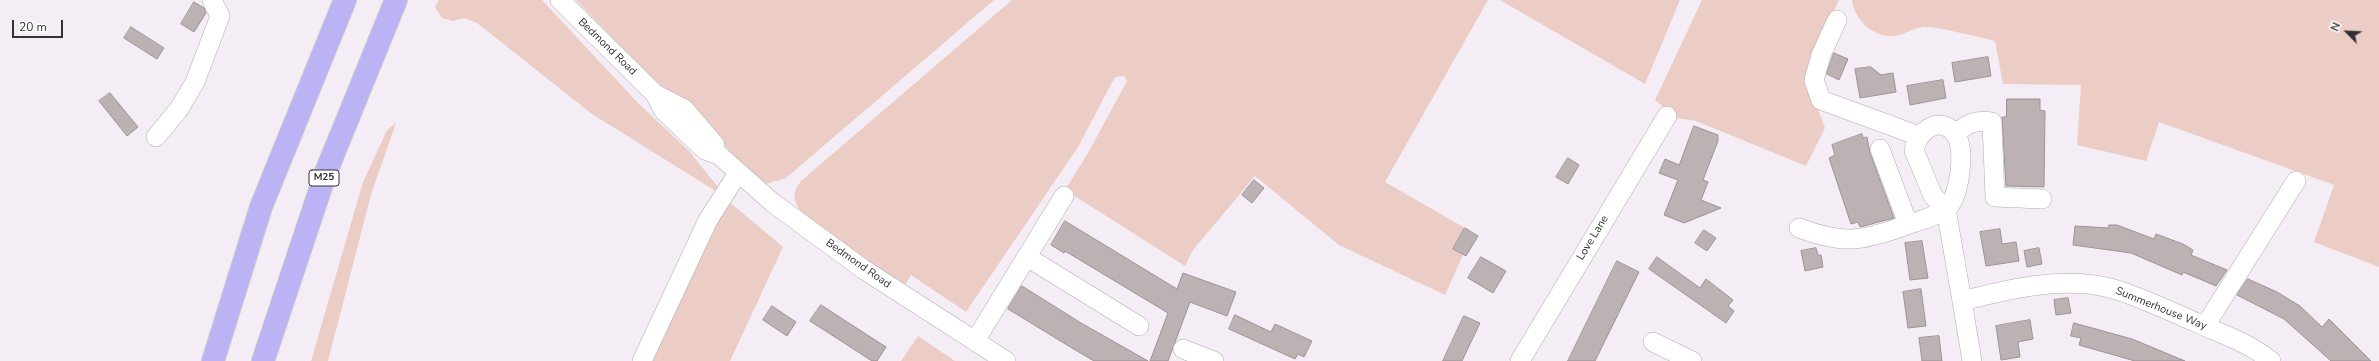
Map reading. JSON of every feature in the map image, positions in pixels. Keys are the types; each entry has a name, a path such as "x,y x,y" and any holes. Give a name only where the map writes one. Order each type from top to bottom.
{"highway":[{"path":"213,361 261,207 345,0"},
{"name":"M25","path":"263,361 326,172 396,0"}],"street":[{"path":"156,137 179,109 195,82 220,16 212,0"},
{"name":"Bedmond Road","path":"560,0 655,94 664,111 705,150 719,155 773,203 863,269 1006,361"},
{"path":"1837,20 1821,55 1814,80 1821,100 1919,136"},
{"name":"Love Lane","path":"1520,361 1667,116"},
{"path":"1955,134 1967,124 1976,121 1992,122 1995,197 2042,199"},
{"path":"1799,228 1826,238 1842,240 1876,236 1946,209 1954,199 1958,186 1960,148 1955,134 1944,127 1933,126 1923,130 1914,150 1915,157 1935,200 1946,209 1972,361"},
{"path":"1880,149 1908,224"},
{"path":"642,361 708,220 738,173"},
{"path":"2205,326 2296,181"},
{"path":"974,341 1064,196"},
{"path":"1027,256 1139,326"},
{"name":"Summerhouse Way","path":"1962,301 2044,285 2086,284 2127,294 2205,326 2244,343 2271,361"},
{"path":"1653,342 1692,361"},
{"path":"1183,349 1214,361"}],"shaded area":[{"path":"439,0 542,0 638,103 689,151 718,187 714,190 592,114 477,23 464,18 453,21 442,18 435,7"},
{"path":"576,0 994,0 786,178 766,184 739,162 693,107 654,81"},
{"path":"1012,0 1488,0 1385,182 1465,228 1453,249 1463,255 1445,295 1339,245 1255,176 1193,250 1185,266 1065,190 1088,153 1127,81 1124,76 1115,77 1078,147 966,312 911,275 904,287 801,212 796,204 795,192 801,181"},
{"path":"1500,0 1680,0 1645,84"},
{"path":"1702,0 1839,0 1807,70 1813,96 1825,128 1806,166 1696,121 1677,118 1655,100"},
{"path":"1852,0 2379,0 2379,267 2314,242 2334,185 2159,122 2146,161 2077,145 2081,85 2003,84 1995,41 1927,27 1918,28 1893,36 1882,35 1869,29 1864,24 1853,7"},
{"path":"396,123 372,191 328,361 311,361 363,182 387,130"},
{"path":"727,200 783,247 730,361 650,361"},
{"path":"918,336 955,361 901,361"}],"building":[{"path":"194,2 204,8 206,13 194,32 181,24"},
{"path":"131,27 164,48 157,59 124,38"},
{"path":"1834,53 1848,59 1839,80 1827,74"},
{"path":"1988,57 1991,76 1955,82 1952,63"},
{"path":"1871,67 1881,75 1893,73 1896,92 1860,98 1855,69"},
{"path":"1943,80 1946,98 1910,105 1907,86"},
{"path":"110,93 138,127 127,136 99,101"},
{"path":"2007,99 2040,99 2040,110 2045,111 2044,187 2006,186 2002,117 2006,117"},
{"path":"1694,126 1718,135 1718,141 1703,180 1708,182 1701,200 1721,208 1684,223 1664,215 1678,180 1659,173 1665,159 1679,165"},
{"path":"1862,134 1863,138 1867,137 1870,153 1894,218 1860,227 1858,222 1851,224 1829,158 1835,155 1832,145"},
{"path":"1568,158 1579,165 1568,184 1556,177"},
{"path":"1254,180 1264,188 1252,203 1242,195"},
{"path":"1065,221 1177,289 1183,273 1236,292 1227,316 1190,302 1168,361 1150,361 1168,313 1065,251 1064,253 1051,245"},
{"path":"2109,225 2117,225 2154,239 2156,234 2183,244 2193,250 2191,255 2227,270 2216,286 2183,272 2182,275 2131,253 2073,245 2075,226 2109,228"},
{"path":"1465,228 1478,236 1466,256 1453,249"},
{"path":"2000,229 2002,244 2016,242 2019,261 1986,266 1980,232"},
{"path":"1704,230 1716,238 1707,251 1695,243"},
{"path":"1922,241 1928,278 1910,280 1905,243"},
{"path":"1816,248 1818,255 1821,255 1823,267 1805,271 1801,251"},
{"path":"2039,248 2042,264 2027,267 2024,251"},
{"path":"1481,257 1506,271 1493,293 1468,278"},
{"path":"1657,257 1700,288 1706,279 1733,300 1728,306 1734,311 1726,323 1649,269"},
{"path":"1617,261 1639,272 1595,361 1568,361"},
{"path":"2248,279 2277,292 2300,306 2322,327 2329,319 2371,361 2331,361 2284,319 2237,295"},
{"path":"1022,286 1081,323 1148,361 1094,361 1072,348 1008,309"},
{"path":"1921,289 1926,326 1908,328 1903,292"},
{"path":"2068,298 2071,313 2056,315 2054,300"},
{"path":"821,305 886,347 877,361 872,361 810,321"},
{"path":"772,306 796,322 787,336 763,320"},
{"path":"1235,315 1271,332 1275,324 1312,341 1304,357 1298,354 1295,359 1229,329"},
{"path":"1464,316 1480,323 1462,361 1443,361"},
{"path":"2030,320 2033,339 2018,342 2020,357 2001,360 1996,326"},
{"path":"2074,323 2132,339 2185,361 2135,361 2079,345 2081,338 2071,336"},
{"path":"1939,336 1942,361 1922,361 1919,338"}]}
